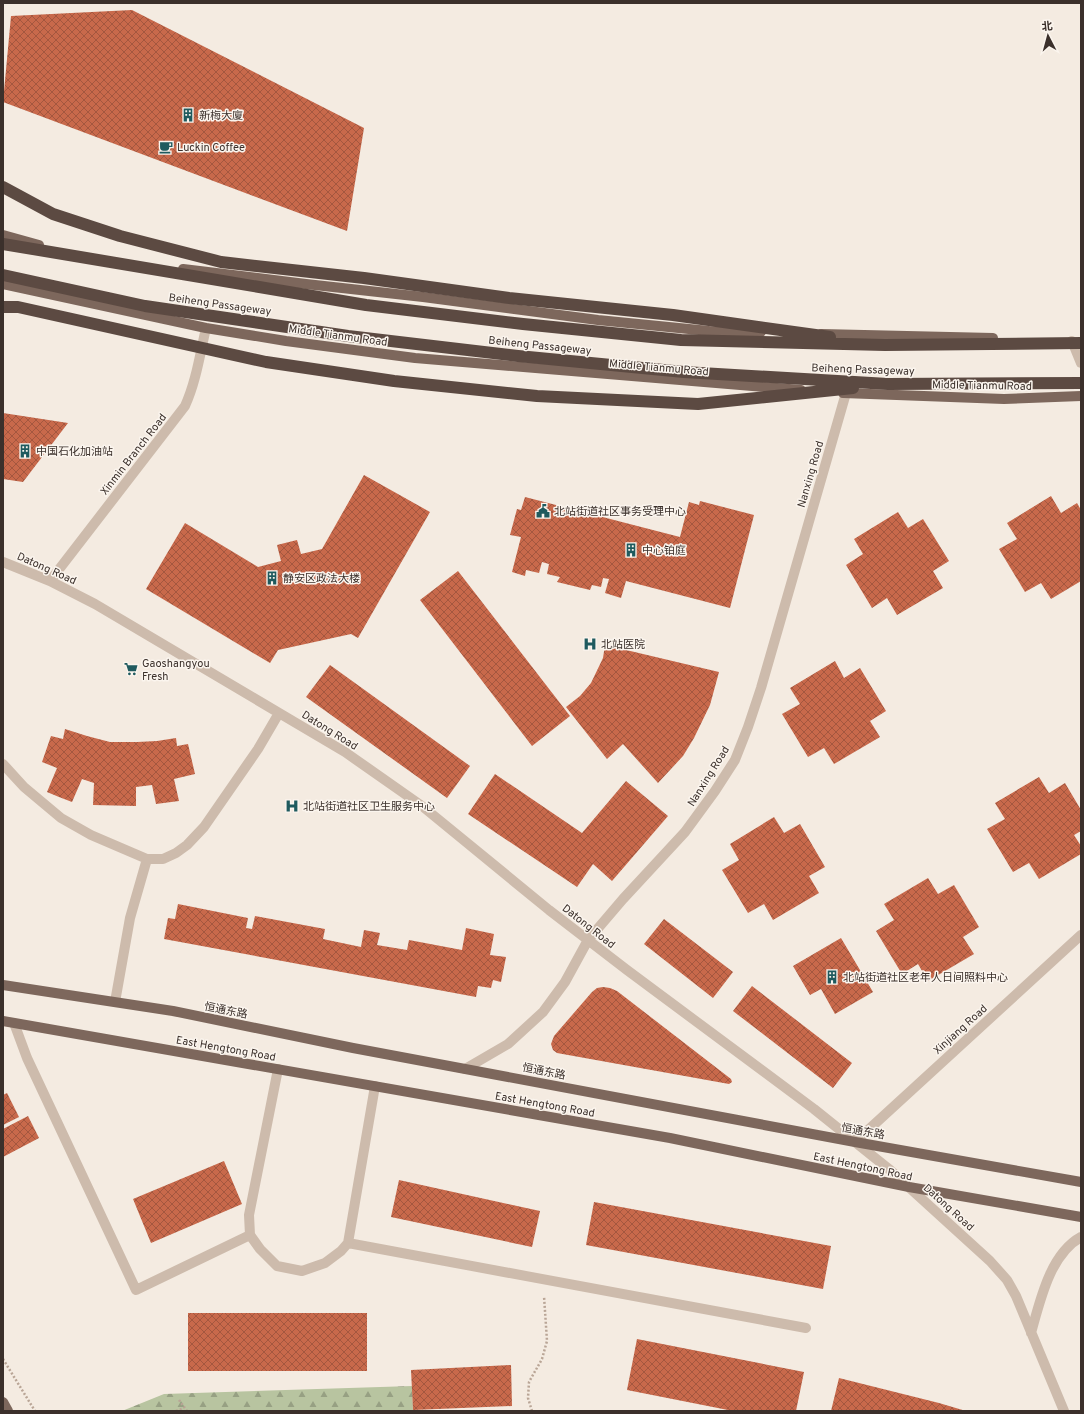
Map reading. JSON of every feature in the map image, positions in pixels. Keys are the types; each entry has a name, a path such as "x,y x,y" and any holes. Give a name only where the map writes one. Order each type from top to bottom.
{"highway":[{"path":"3,187 53,214 120,236 221,262 364,278 509,298 673,315 884,345"},
{"name":"Beiheng Passageway","path":"3,244 366,305 523,324 681,340 884,345 1079,340"},
{"name":"Beiheng Passageway","path":"3,275 145,306 348,336 518,356 684,372 888,384 1081,383"},
{"path":"3,307 18,307 266,362 394,381 537,396 698,404 888,384"}],"main road":[{"path":"3,235 78,256 431,298 606,321 708,330 1079,340"},
{"name":"Middle Tianmu Road","path":"3,284 206,328 286,341 415,358 608,375 846,393 1004,399 1081,396"},
{"name":"恒通东路","path":"3,984 173,1011 353,1048 855,1142 1081,1182"},
{"name":"East Hengtong Road","path":"3,1021 670,1138 909,1187 1081,1217"},
{"path":"3,1402 8,1411"}],"street":[{"name":"Xinmin Branch Road","path":"50,580 185,406 190,395 206,328"},
{"path":"1079,340 1081,363"},
{"name":"Nanxing Road","path":"465,1069 508,1044 543,1012 565,982 588,940 685,832 716,791 734,760 748,727 761,688 846,393"},
{"name":"Datong Road","path":"3,562 50,580 95,604 345,752 422,806 549,910 808,1105 890,1170 987,1258 1007,1280 1014,1292 1064,1411"},
{"path":"3,764 24,787 61,818 91,835 147,859 163,859 176,853 187,845 204,827 258,749 278,713"},
{"path":"115,1002 130,918 147,859"},
{"name":"Xinjiang Road","path":"855,1142 1081,935"},
{"path":"14,1022 27,1058 136,1290 250,1235"},
{"path":"278,1069 249,1215 250,1235 260,1249 277,1266 302,1271 325,1263 341,1251 348,1243 375,1086"},
{"path":"1031,1333 1043,1290 1056,1264 1071,1243 1081,1237"},
{"path":"348,1243 806,1328"}],"path":[{"path":"532,1411 528,1398 529,1382 542,1359 547,1341 543,1279"},
{"path":"3,1359 35,1411"},
{"path":"176,1411 185,1410 179,1400"}],"green space":[{"path":"412,1386 413,1411 122,1411 164,1394"}],"building":[{"name":"新梅大廈","path":"132,10 364,128 347,231 3,102 11,16"},
{"name":"中国石化加油站","path":"3,413 68,423 23,482 3,479"},
{"name":"静安区政法大楼","path":"364,475 430,512 358,638 351,634 278,650 270,663 146,589 185,523 258,567 281,561 277,545 297,540 301,554 322,549"},
{"path":"1051,496 1061,513 1077,503 1081,510 1081,581 1051,599 1041,583 1025,592 999,549 1017,539 1007,523"},
{"name":"中心铂庭","path":"525,497 680,537 689,502 699,505 700,501 754,515 730,608 626,581 621,598 605,593 609,579 603,578 601,587 592,585 590,590 557,582 560,577 547,574 549,564 542,562 539,573 526,570 525,576 512,572 521,537 510,535 517,509 521,510"},
{"path":"898,512 908,528 923,519 949,561 933,571 943,588 897,615 887,598 872,608 846,565 863,554 854,539"},
{"path":"458,571 570,716 532,746 420,600"},
{"path":"605,645 719,672 710,705 694,738 683,756 658,783 623,744 607,759 566,707 580,696 591,683 603,658"},
{"path":"835,661 844,678 860,668 886,711 870,721 880,737 834,764 824,748 808,757 782,714 800,704 790,688"},
{"path":"330,665 470,766 447,798 306,697"},
{"path":"65,729 110,742 157,741 176,738 177,746 188,744 195,774 174,779 179,801 156,804 152,785 136,787 136,806 93,805 94,783 82,779 72,802 47,792 57,768 42,762 51,736 63,739"},
{"path":"495,774 582,833 626,781 668,816 612,881 593,864 577,887 468,814"},
{"path":"1039,777 1049,793 1065,783 1081,810 1081,831 1074,835 1081,846 1081,854 1039,879 1029,863 1013,872 987,829 1005,819 995,803"},
{"path":"774,817 784,833 800,824 825,867 809,876 819,893 773,920 764,904 748,913 722,870 739,860 730,844"},
{"path":"928,878 938,894 954,885 979,927 963,937 974,954 928,981 918,964 902,974 876,931 894,920 884,904"},
{"path":"178,904 248,918 246,928 252,929 255,916 325,929 323,939 361,947 364,930 380,933 377,945 407,950 409,940 462,950 466,928 494,934 490,955 506,957 501,982 493,980 491,988 478,986 476,997 164,939 168,918 175,919"},
{"path":"664,919 733,972 713,998 644,944"},
{"name":"北站街道社区老年人日间照料中心","path":"841,938 873,992 835,1014 821,989 810,995 793,966"},
{"path":"752,986 852,1063 833,1088 733,1011"},
{"path":"603,987 617,991 731,1079 732,1082 729,1084 557,1053 553,1050 551,1044 554,1036 592,992 597,988"},
{"path":"7,1093 19,1117 3,1125 3,1095"},
{"path":"28,1116 39,1138 3,1157 3,1129"},
{"path":"224,1161 242,1204 151,1243 133,1199"},
{"path":"399,1180 540,1211 532,1247 391,1217"},
{"path":"594,1202 831,1246 823,1289 586,1245"},
{"path":"188,1313 367,1313 367,1371 188,1371"},
{"path":"637,1339 804,1372 796,1411 733,1411 627,1390"},
{"path":"511,1365 512,1406 413,1410 411,1370"},
{"path":"839,1378 939,1403 966,1411 831,1411"}],"place":[{"name":"新梅大廈","path":"188,115"},
{"name":"Luckin Coffee","path":"166,147"},
{"name":"中国石化加油站","path":"25,451"},
{"name":"北站街道社区事务受理中心","path":"543,511"},
{"name":"中心铂庭","path":"631,550"},
{"name":"静安区政法大楼","path":"272,578"},
{"name":"北站医院","path":"590,644"},
{"name":"Gaoshangyou Fresh","path":"131,669"},
{"name":"北站街道社区卫生服务中心","path":"292,806"},
{"name":"北站街道社区老年人日间照料中心","path":"832,977"}]}
